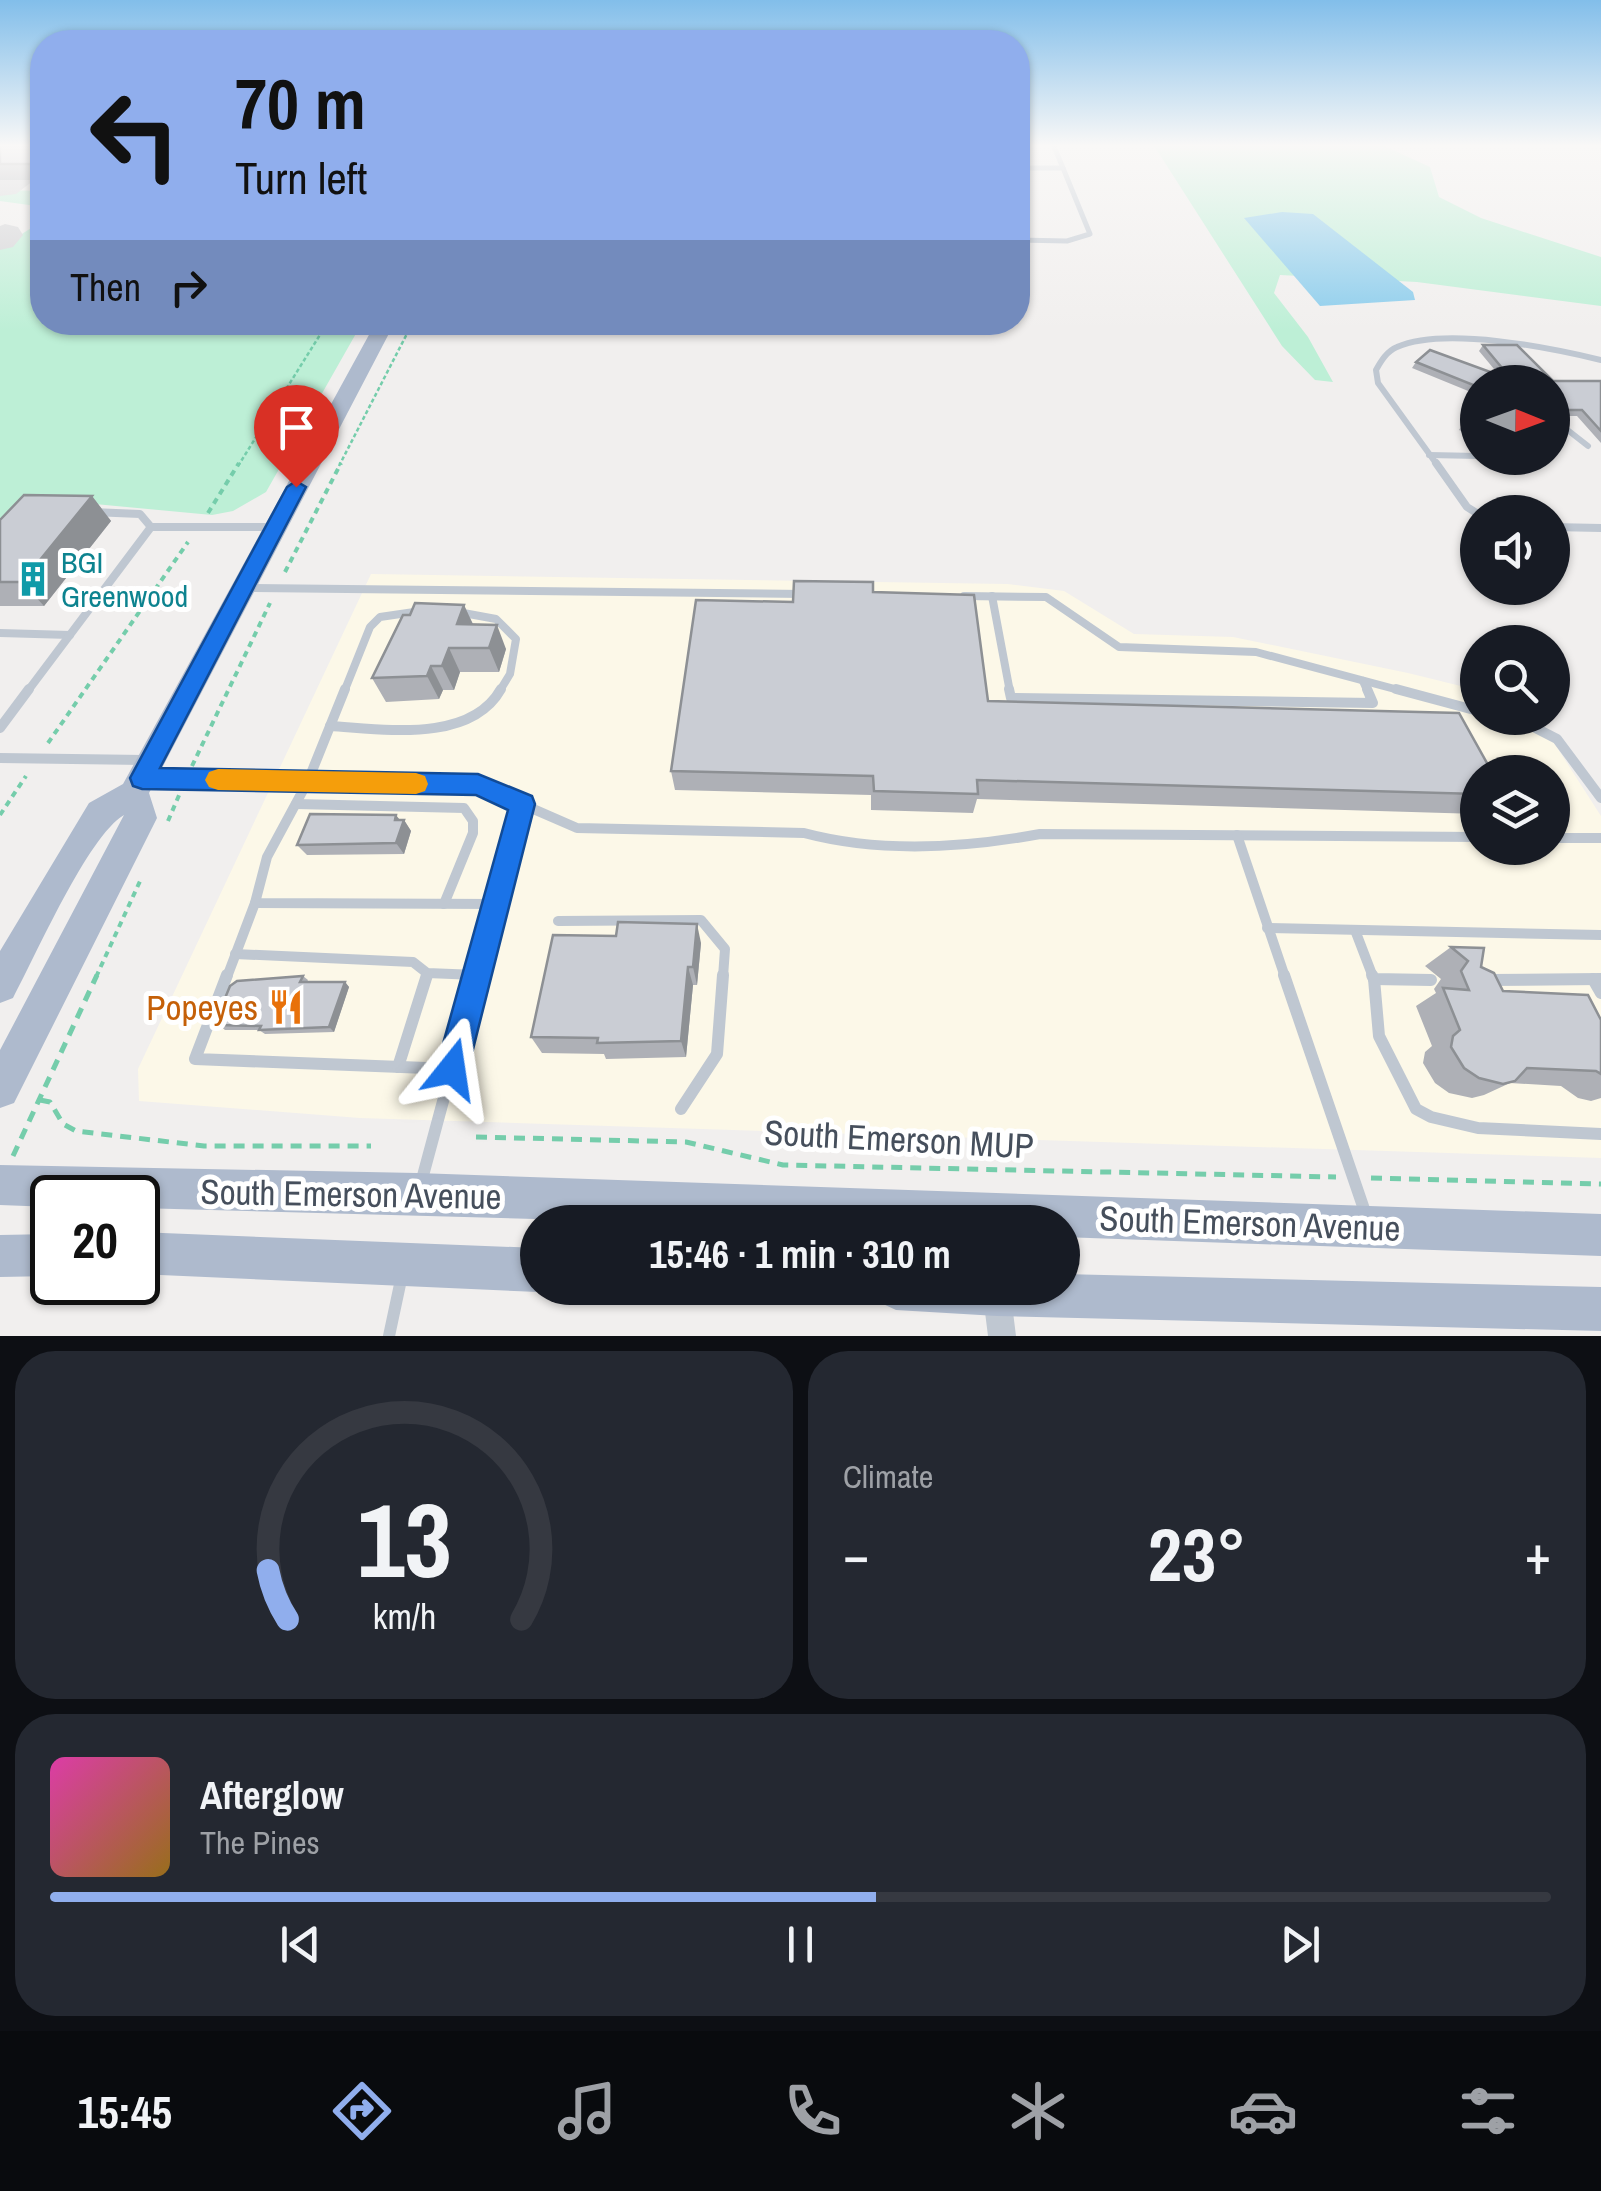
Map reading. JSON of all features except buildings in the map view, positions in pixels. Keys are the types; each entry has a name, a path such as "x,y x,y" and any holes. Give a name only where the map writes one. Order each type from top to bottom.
{"main road":[{"path":"0,985 82,838 100,813 143,777 379,335"},
{"path":"0,1089 140,818 143,777"},
{"name":"South Emerson Avenue","path":"4,1176 679,1205"},
{"name":"South Emerson Avenue","path":"1080,1220 1601,1234"},
{"path":"0,1256 30,1255"},
{"name":"South Emerson Avenue","path":"160,1255 520,1269"},
{"path":"998,1306 1601,1308"}],"lane":[{"path":"1030,240 1067,241 1090,234 1079,206"},
{"path":"1460,496 1378,384 1376,370 1393,348 1434,342 1532,344 1601,360"},
{"path":"1570,432 1588,446"},
{"path":"1430,455 1460,456"},
{"path":"83,511 140,514 151,527 275,527"},
{"path":"0,728 151,527"},
{"path":"1570,527 1601,528"},
{"path":"243,588 815,594"},
{"path":"455,611 463,590"},
{"path":"952,596 1046,596 1119,647 1256,652 1460,705"},
{"path":"992,596 1010,698 1373,703 1363,681"},
{"path":"330,726 431,727 477,717 498,700 514,666 516,639 496,619 455,611 407,610 380,617 370,627 330,726 308,782 267,858 255,904 195,1059 452,1069"},
{"path":"0,633 70,635"},
{"path":"1548,735 1556,739 1601,798"},
{"path":"0,758 38,758 143,777 478,785 577,828 804,833 838,842 977,846 1040,834 1460,837"},
{"path":"296,804 464,808 473,821 473,833 444,904"},
{"path":"418,1194 522,804"},
{"path":"1237,835 1370,1227"},
{"path":"1570,838 1601,838"},
{"path":"255,904 496,904"},
{"path":"558,921 701,920 725,949 717,1054 681,1109"},
{"path":"1267,928 1601,934"},
{"path":"1355,930 1374,979 1371,1014 1388,1064 1416,1109 1448,1121 1505,1131 1601,1134"},
{"path":"236,954 413,962 427,973 477,974"},
{"path":"398,1067 427,973"},
{"path":"1374,979 1431,980"},
{"path":"1480,980 1597,979 1601,993"},
{"path":"388,1336 404,1262"}],"path":[{"path":"0,815 199,527 320,335"},
{"path":"163,832 277,588 406,335"},
{"path":"4,1176 142,878"},
{"path":"40,1100 50,1102 63,1124 76,1131 204,1146 371,1146"},
{"name":"South Emerson MUP","path":"476,1137 686,1142 783,1165 1321,1177"},
{"path":"1387,1178 1601,1184"}],"shaded area":[{"path":"371,574 1007,584 1064,591 1134,634 1233,637 1460,686 1460,735 1549,735 1562,755 1460,755 1460,865 1570,865 1570,768 1601,816 1601,1158 360,1118 139,1101 138,1069"}],"green space":[{"path":"1193,206 1458,206 1481,218 1601,257 1601,306 1417,282 1280,275 1274,293 1308,337 1333,382 1315,380 1282,346"},
{"path":"30,229 30,335 355,335 266,492 233,511 212,515 52,500 0,518 0,248"}],"water":[{"path":"1282,212 1313,214 1413,292 1415,300 1320,306 1244,218"}],"taxiway":[{"path":"0,239 5,235"}],"slow traffic":[{"path":"218,780 416,784"}],"place":[{"name":"BGI Greenwood","path":"33,579"},
{"name":"Popeyes","path":"286,1007"}],"route":[{"path":"296,487 142,778 478,785 522,804 452,1069"}]}
